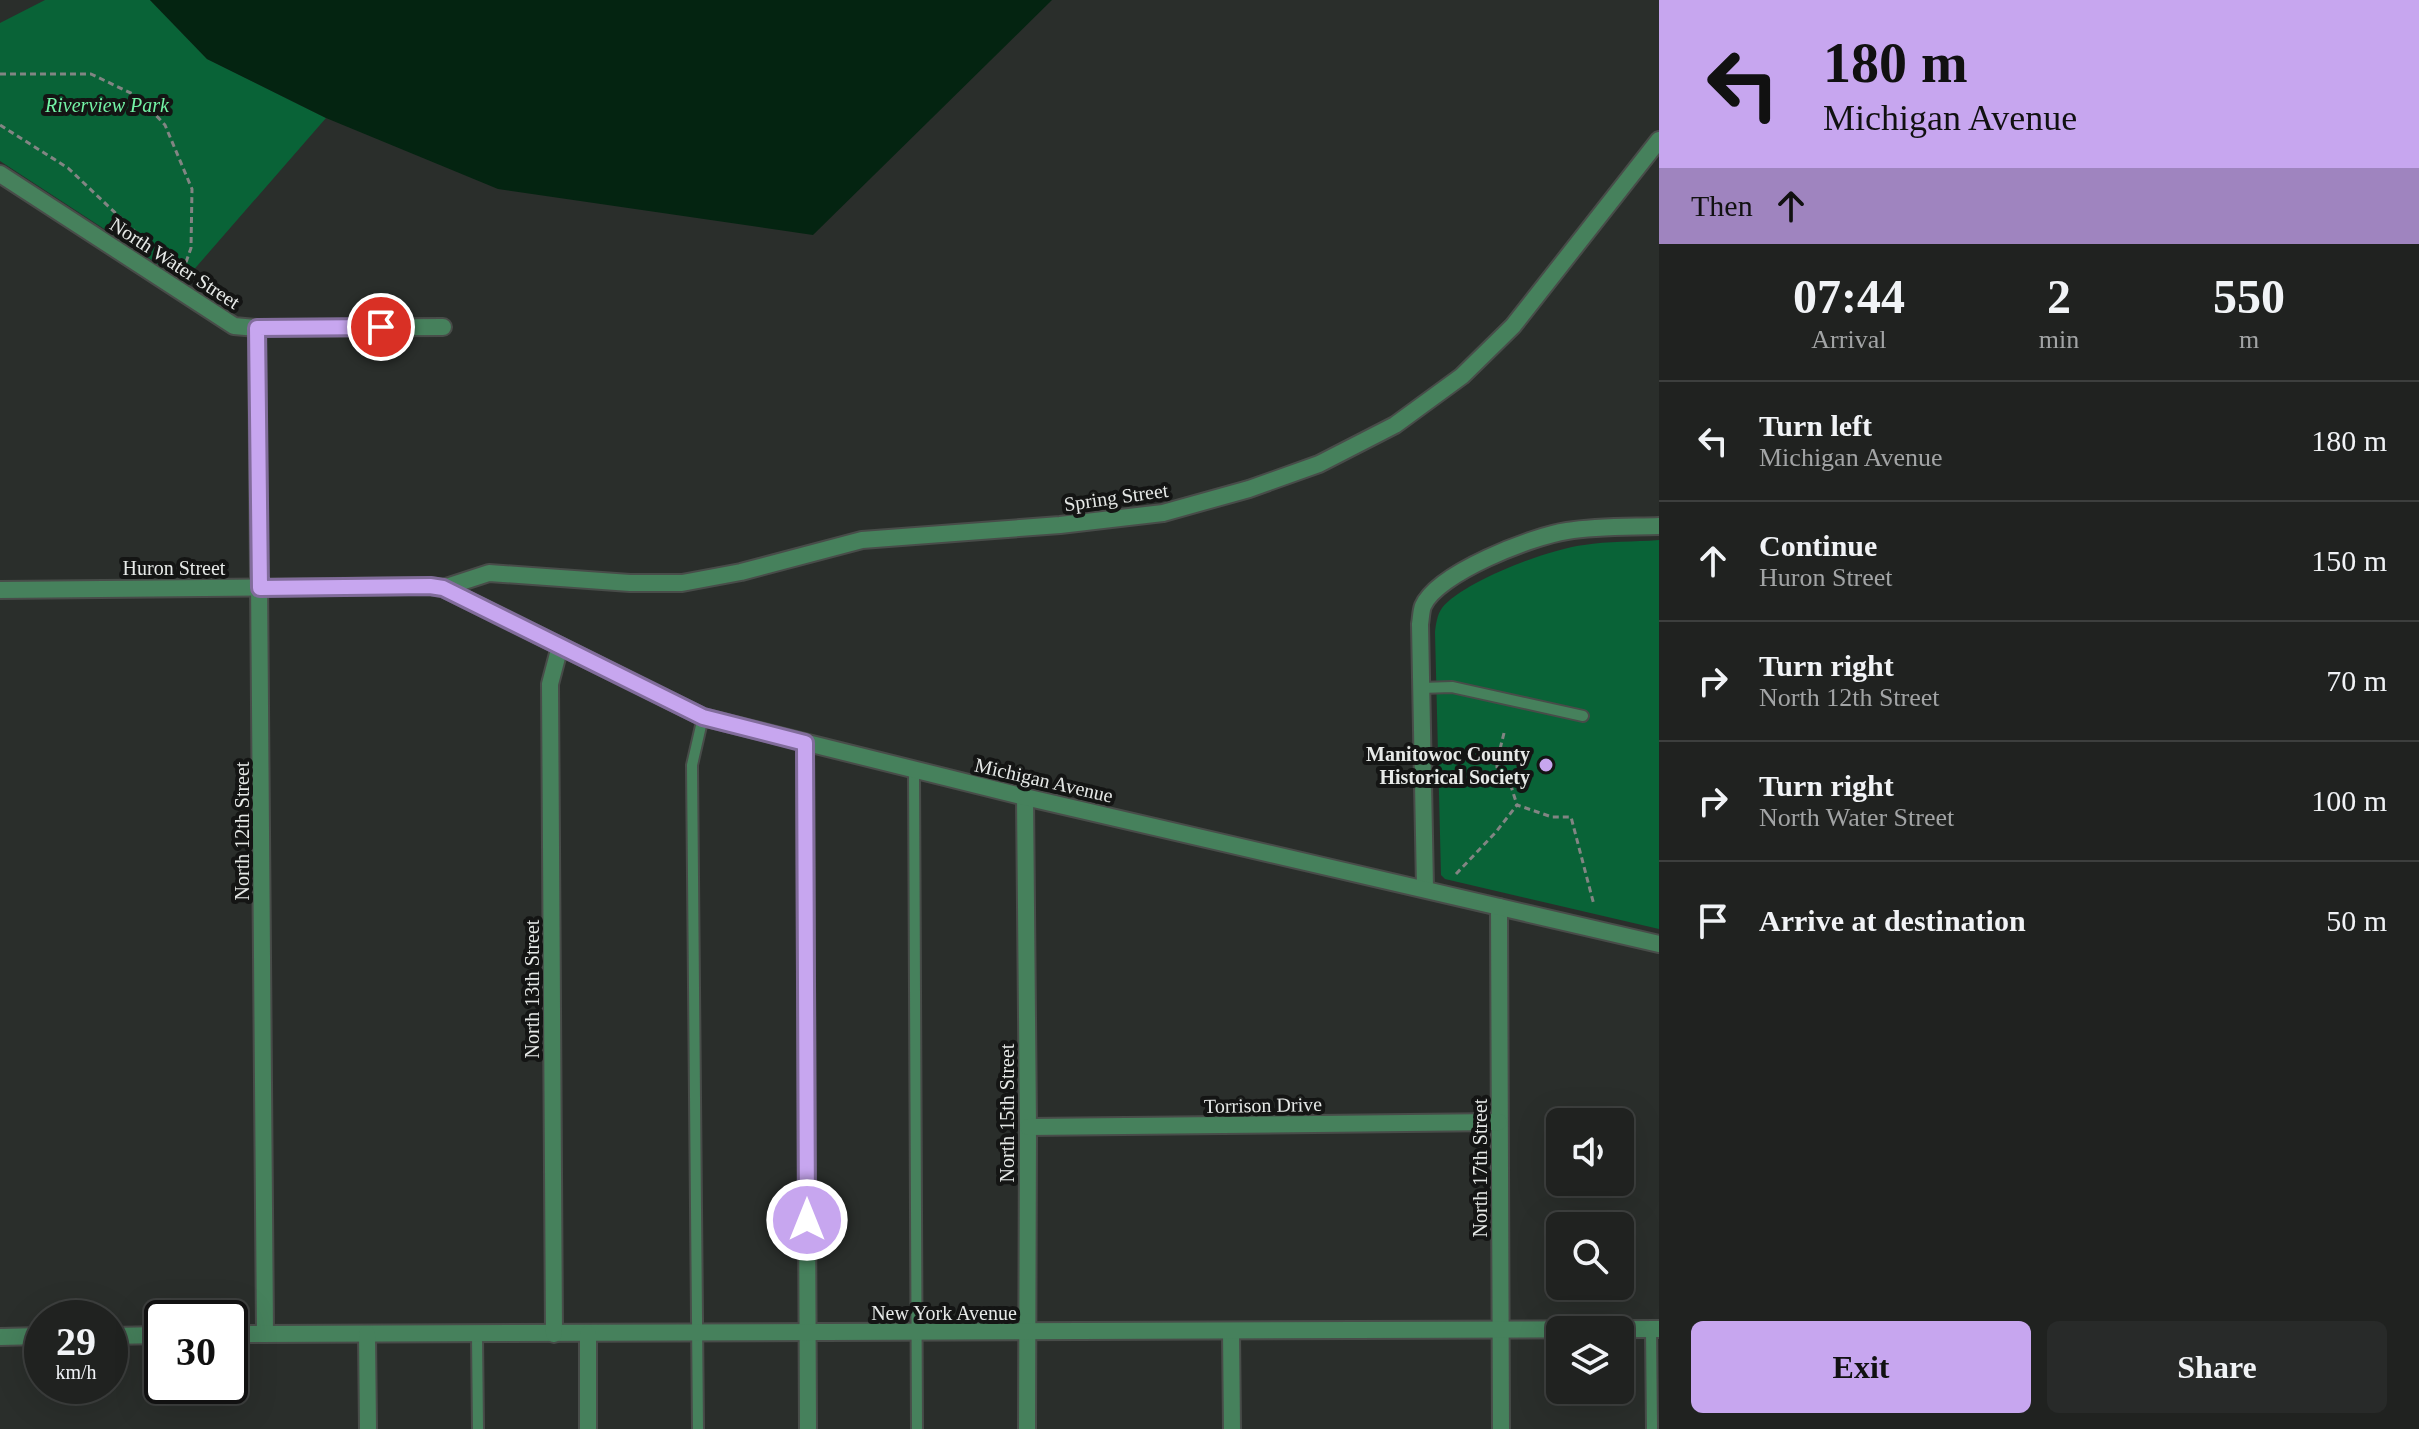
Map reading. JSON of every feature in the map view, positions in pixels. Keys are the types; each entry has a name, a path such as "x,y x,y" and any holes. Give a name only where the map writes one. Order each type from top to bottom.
{"street":[{"name":"Spring Street","path":"443,588 489,573 630,583 682,583 741,572 862,540 1060,525 1163,513 1249,489 1319,464 1395,425 1462,376 1513,326 1659,140"},
{"name":"North Water Street","path":"0,174 234,326 443,327"},
{"name":"North 12th Street","path":"257,328 265,1334"},
{"path":"1425,888 1420,624 1423,605 1449,579 1504,550 1543,536 1590,528 1659,526"},
{"name":"Huron Street","path":"0,590 443,588"},
{"name":"Michigan Avenue","path":"443,588 703,717 1025,797 1659,944"},
{"name":"North 13th Street","path":"554,1334 550,684 560,646"},
{"path":"805,743 808,1429"},
{"name":"North 15th Street","path":"1025,797 1027,1429"},
{"name":"North 17th Street","path":"1499,907 1501,1429"},
{"name":"Torrison Drive","path":"1028,1127 1499,1122"},
{"name":"New York Avenue","path":"248,1334 1655,1329"},
{"path":"1231,1331 1232,1429"},
{"path":"367,1334 368,1429"},
{"path":"588,1334 588,1429"},
{"path":"0,1337 24,1336"}],"lane":[{"path":"1421,688 1452,687 1583,716"},
{"path":"698,1429 692,765 703,717"},
{"path":"914,770 917,1429"},
{"path":"1652,1429 1655,1329"},
{"path":"477,1335 478,1429"}],"path":[{"path":"0,74 91,74 139,97 165,125 192,189 191,248 184,268 146,242 68,168 0,125"},
{"path":"1504,733 1497,761 1497,777 1511,786 1517,805"},
{"path":"1456,874 1517,805"},
{"path":"1517,805 1552,817 1571,817 1594,905"}],"green space":[{"name":"Riverview Park","path":"45,0 150,0 207,59 326,118 184,281 0,161 0,23"},
{"path":"1659,540 1659,929 1445,879 1441,875 1435,632 1442,608 1487,577 1550,553 1593,544"}],"shaded area":[{"path":"150,0 1052,0 813,235 498,189 326,118 207,59"}],"place":[{"name":"Manitowoc County Historical Society","path":"1546,765"}],"route":[{"path":"381,327 257,328 260,588 443,588 703,717 805,743 807,1220"}]}
